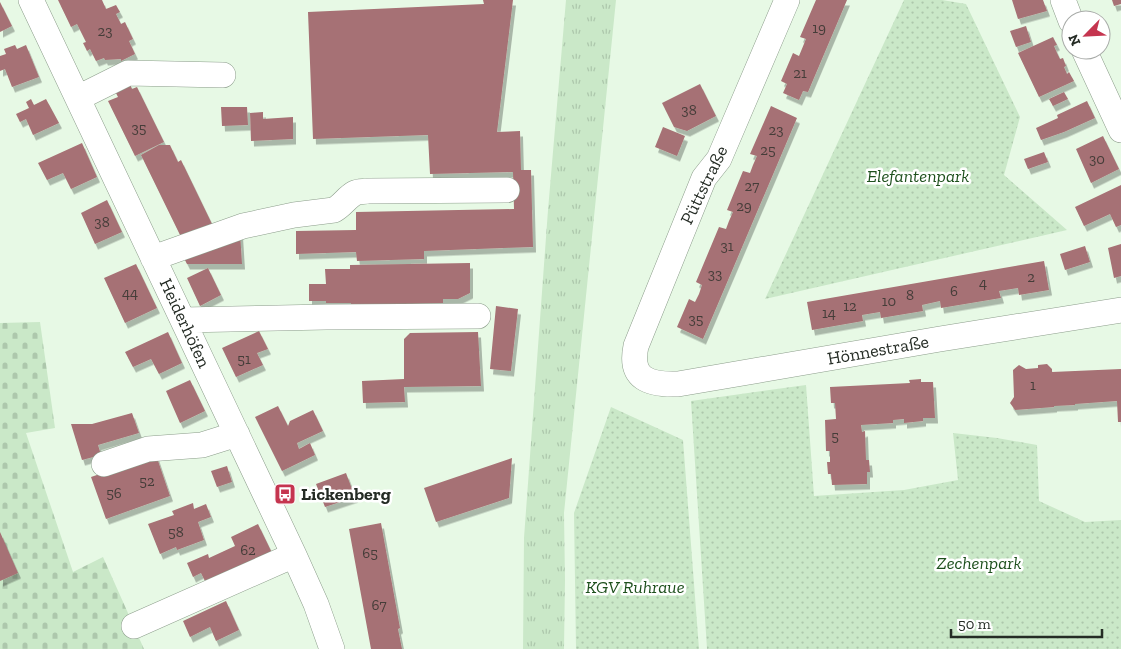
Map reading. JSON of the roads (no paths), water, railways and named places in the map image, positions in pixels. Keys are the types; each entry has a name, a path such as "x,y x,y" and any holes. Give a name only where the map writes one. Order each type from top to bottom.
{"street":[{"name":"Heiderhöfen","path":"32,0 294,555 316,604 332,649"},
{"name":"Püttstraße","path":"638,373 634,356 636,346 704,178 719,158 787,0"},
{"path":"1089,60 1121,130"},
{"path":"78,98 128,74 223,75"},
{"path":"153,258 243,226 294,215 334,210 357,192 507,190"},
{"name":"Hönnestraße","path":"638,373 657,383 678,384 1121,310"},
{"path":"183,320 478,316"},
{"path":"104,464 148,449 202,445 237,434"},
{"path":"134,626 294,555"}],"place":[{"name":"Lickenberg","path":"285,494"}],"park label":[{"name":"Elefantenpark","path":"918,176"},
{"name":"Zechenpark","path":"979,563"},
{"name":"KGV Ruhraue","path":"635,587"}]}
